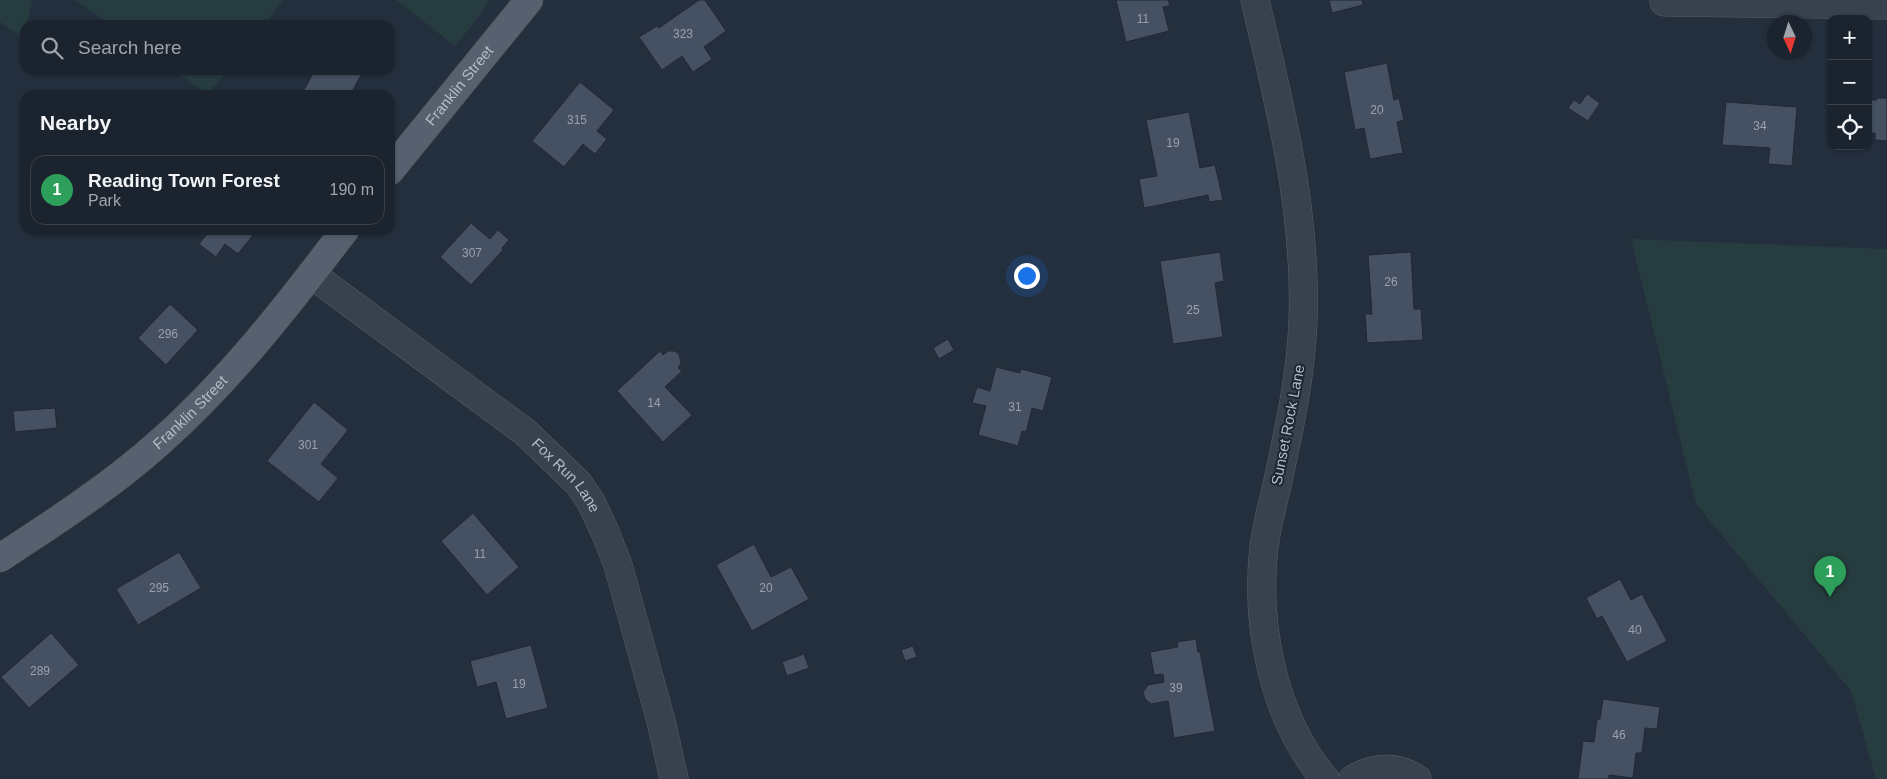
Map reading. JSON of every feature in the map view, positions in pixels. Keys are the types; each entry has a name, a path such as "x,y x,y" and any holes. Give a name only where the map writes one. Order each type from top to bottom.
{"main road":[{"name":"Franklin Street","path":"395,165 529,0"},
{"name":"Franklin Street","path":"0,558 74,510 161,442 242,360 341,235"}],"street":[{"name":"Sunset Rock Lane","path":"1255,0 1298,205 1303,290 1300,362 1294,405 1264,546 1262,578 1266,642 1272,671 1286,712 1304,749 1325,779"},
{"path":"1664,2 1887,5"},
{"name":"Fox Run Lane","path":"311,274 525,432 579,484 605,532 618,565 661,721 674,779"},
{"path":"1353,779 1369,772 1384,769 1406,772 1416,779"}],"green space":[{"path":"0,0 32,0 28,20 20,20 20,36 0,22"},
{"path":"75,0 283,0 268,20 103,20"},
{"path":"396,0 489,0 480,15 455,46"},
{"path":"180,75 224,75 212,90 201,90"},
{"path":"1631,239 1887,249 1887,779 1876,779 1851,691 1696,504"}],"building":[{"path":"699,0 705,0 726,31 704,47 712,59 693,72 682,56 662,70 639,37 657,26 659,28"},
{"path":"1116,0 1168,0 1170,6 1163,7 1169,31 1126,42"},
{"path":"1329,0 1362,0 1363,5 1332,13"},
{"path":"1387,63 1394,100 1399,98 1404,120 1397,122 1403,153 1370,159 1364,128 1355,130 1344,72"},
{"path":"312,75 361,75 353,90 304,90"},
{"path":"580,82 614,110 597,131 607,139 595,154 583,144 564,167 532,141"},
{"path":"1587,94 1600,103 1588,121 1568,108 1574,100 1580,104"},
{"path":"1877,98 1887,98 1887,141 1875,140 1875,133 1872,133 1872,100 1877,100"},
{"path":"1726,102 1797,107 1792,166 1768,164 1770,148 1722,145"},
{"path":"1189,112 1200,168 1215,165 1223,200 1209,202 1208,195 1144,208 1139,179 1157,176 1146,120"},
{"path":"471,223 490,239 498,230 509,240 502,248 503,250 471,285 440,257"},
{"path":"206,235 253,235 238,254 225,244 216,257 199,244"},
{"path":"1220,252 1224,281 1215,283 1223,337 1173,344 1160,261"},
{"path":"1411,252 1414,309 1421,309 1423,340 1367,343 1365,314 1372,314 1368,255"},
{"path":"170,304 198,330 166,365 138,338"},
{"path":"948,339 954,350 939,359 933,348"},
{"path":"660,351 663,355 668,351 675,351 679,354 681,363 678,368 682,371 665,387 692,415 663,442 617,391"},
{"path":"996,367 1020,373 1021,369 1052,377 1043,411 1032,408 1026,432 1022,431 1018,446 978,435 986,406 972,403 977,387 990,391"},
{"path":"314,402 348,430 321,464 338,478 319,502 267,461"},
{"path":"55,408 57,428 15,432 13,411"},
{"path":"473,513 519,567 487,595 441,541"},
{"path":"754,544 771,577 791,567 809,599 752,631 716,565"},
{"path":"179,552 201,588 138,625 116,589"},
{"path":"1620,579 1631,600 1642,594 1667,641 1627,662 1602,616 1597,619 1586,598"},
{"path":"51,633 79,665 29,708 1,677"},
{"path":"1196,639 1215,731 1174,738 1168,701 1151,704 1145,699 1143,692 1148,685 1164,682 1163,674 1154,675 1150,652 1178,647 1177,642"},
{"path":"531,645 548,708 506,719 496,682 477,687 470,661"},
{"path":"913,646 917,657 905,661 901,650"},
{"path":"804,654 809,668 787,676 782,662"},
{"path":"1603,699 1660,707 1657,729 1645,728 1642,753 1636,753 1633,778 1609,775 1609,779 1578,779 1583,741 1594,742 1597,719 1600,719"}],"place":[{"name":"Reading Town Forest","path":"1830,597"}]}
